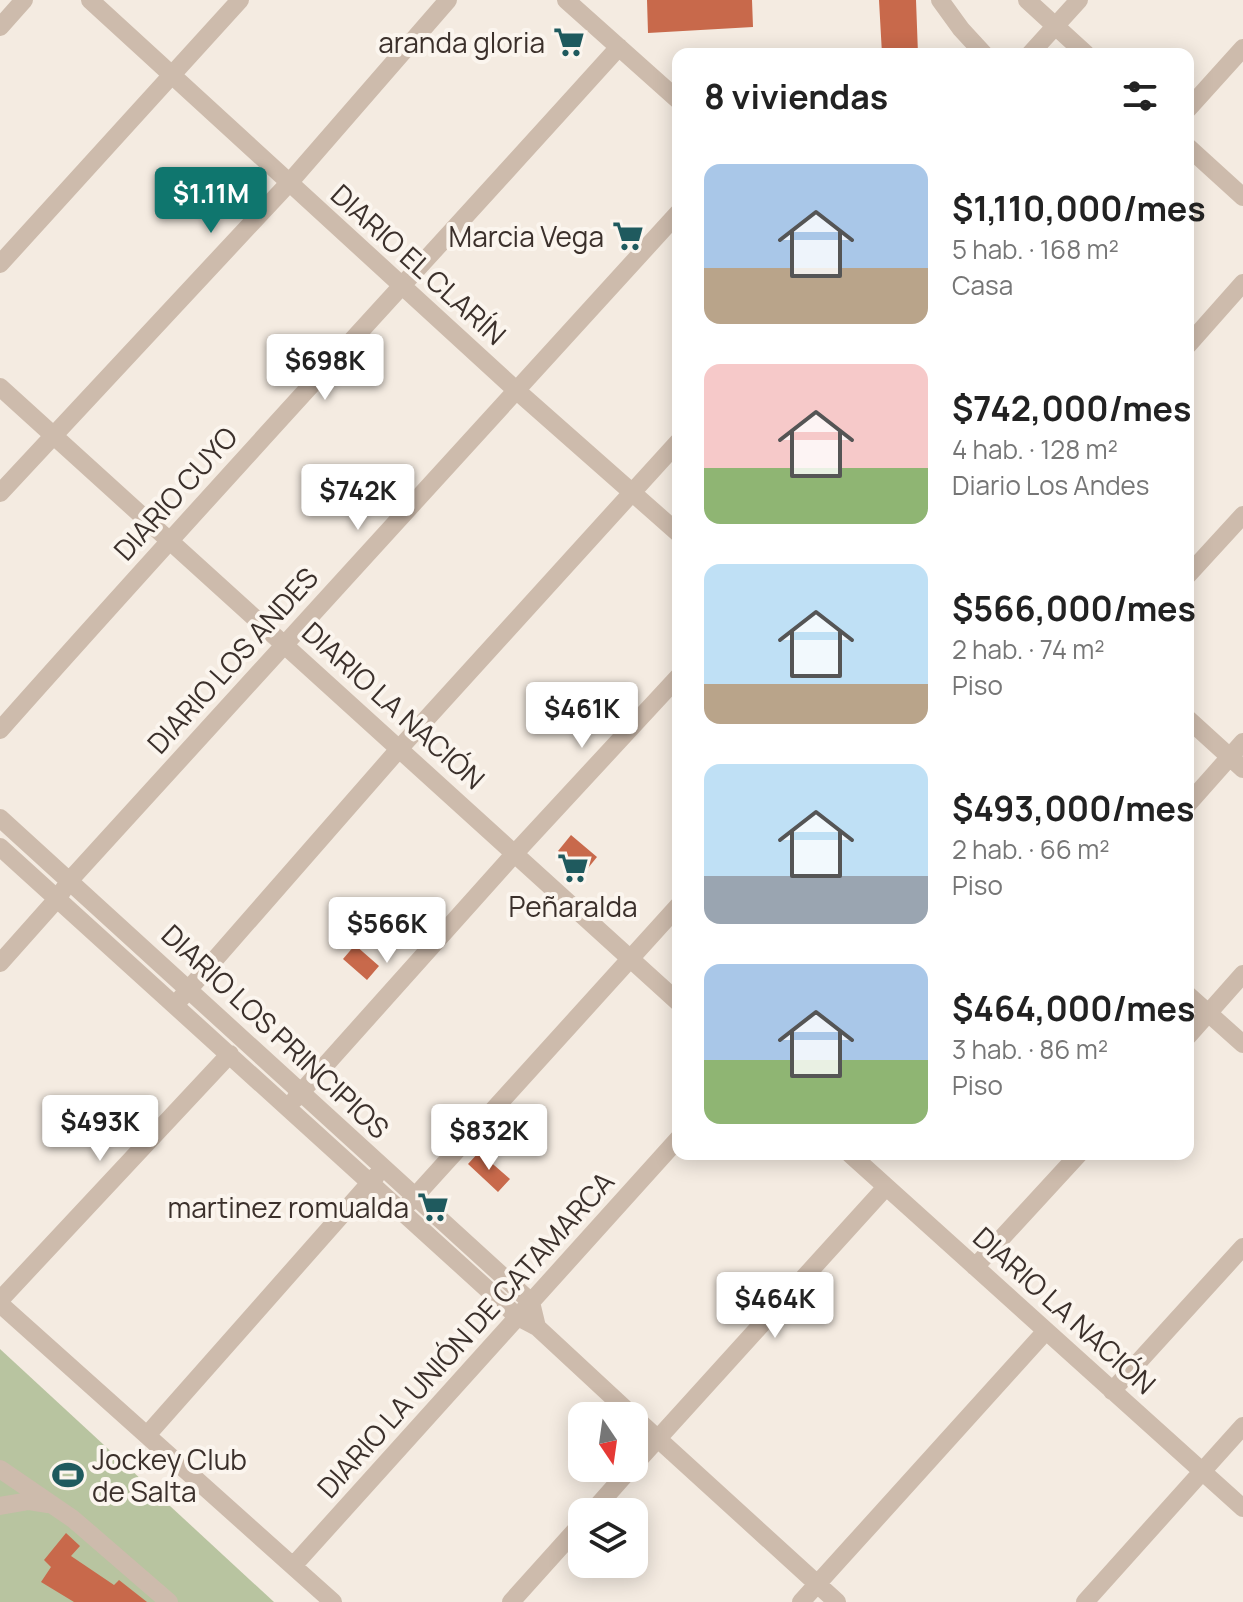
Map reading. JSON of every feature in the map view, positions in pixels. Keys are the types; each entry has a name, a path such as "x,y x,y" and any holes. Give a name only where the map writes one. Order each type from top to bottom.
{"street":[{"path":"0,27 24,0"},
{"name":"DIARIO EL CLARÍN","path":"90,0 516,390 672,528"},
{"path":"0,264 240,0"},
{"path":"0,493 289,183 448,0"},
{"path":"566,0 672,95"},
{"path":"940,0 978,48"},
{"path":"1027,0 1079,48"},
{"path":"1035,48 1079,0"},
{"name":"DIARIO CUYO","path":"0,730 168,540 619,47"},
{"path":"1194,102 1243,48"},
{"path":"1194,152 1243,197"},
{"name":"DIARIO LOS ANDES","path":"0,963 70,880 283,644 672,220"},
{"path":"1194,338 1243,283"},
{"name":"DIARIO LA NACIÓN","path":"0,387 672,997"},
{"path":"175,1005 399,749 672,449"},
{"path":"1194,568 1243,515"},
{"path":"287,1107 672,683"},
{"path":"1194,724 1236,763"},
{"path":"1194,799 1236,763 1243,742"},
{"name":"DIARIO LOS PRINCIPIOS","path":"0,818 531,1302"},
{"name":"DIARIO LOS PRINCIPIOS","path":"0,847 518,1317 537,1327 619,1402"},
{"path":"402,1211 672,913"},
{"path":"1194,1029 1243,974"},
{"path":"1194,1000 1243,1044"},
{"path":"230,1054 0,1302 333,1602"},
{"name":"DIARIO LA UNIÓN DE CATAMARCA","path":"293,1566 672,1146"},
{"name":"DIARIO LA NACIÓN","path":"864,1160 886,1187 1243,1508"},
{"path":"975,1267 1073,1160"},
{"path":"148,1434 383,1167"},
{"path":"648,1448 886,1187"},
{"path":"1112,1391 1243,1247"},
{"path":"531,1302 537,1327"},
{"path":"801,1602 1045,1332"},
{"path":"1085,1602 1243,1426"},
{"name":"DIARIO LOS PRINCIPIOS","path":"648,1429 837,1602"},
{"path":"0,1469 73,1519 169,1602"},
{"path":"604,1498 618,1482"},
{"path":"0,1506 29,1501 49,1504"},
{"path":"511,1602 568,1539"}],"green space":[{"name":"Jockey Club de Salta","path":"0,1349 274,1602 0,1602"}],"building":[{"path":"647,0 752,0 753,27 648,33"},
{"path":"879,0 916,0 918,48 882,48"},
{"path":"571,835 597,857 584,873 558,851"},
{"path":"355,945 379,966 367,980 343,959"},
{"path":"479,1152 510,1179 498,1192 468,1164"},
{"path":"66,1533 80,1546 71,1556 114,1585 119,1580 147,1602 74,1602 41,1582 51,1567 44,1560"}],"place":[{"name":"aranda gloria","path":"569,42"},
{"name":"Marcia Vega","path":"628,236"},
{"name":"Peñaralda","path":"573,868"},
{"name":"martinez romualda","path":"433,1207"},
{"name":"Jockey Club de Salta","path":"68,1475"}]}
